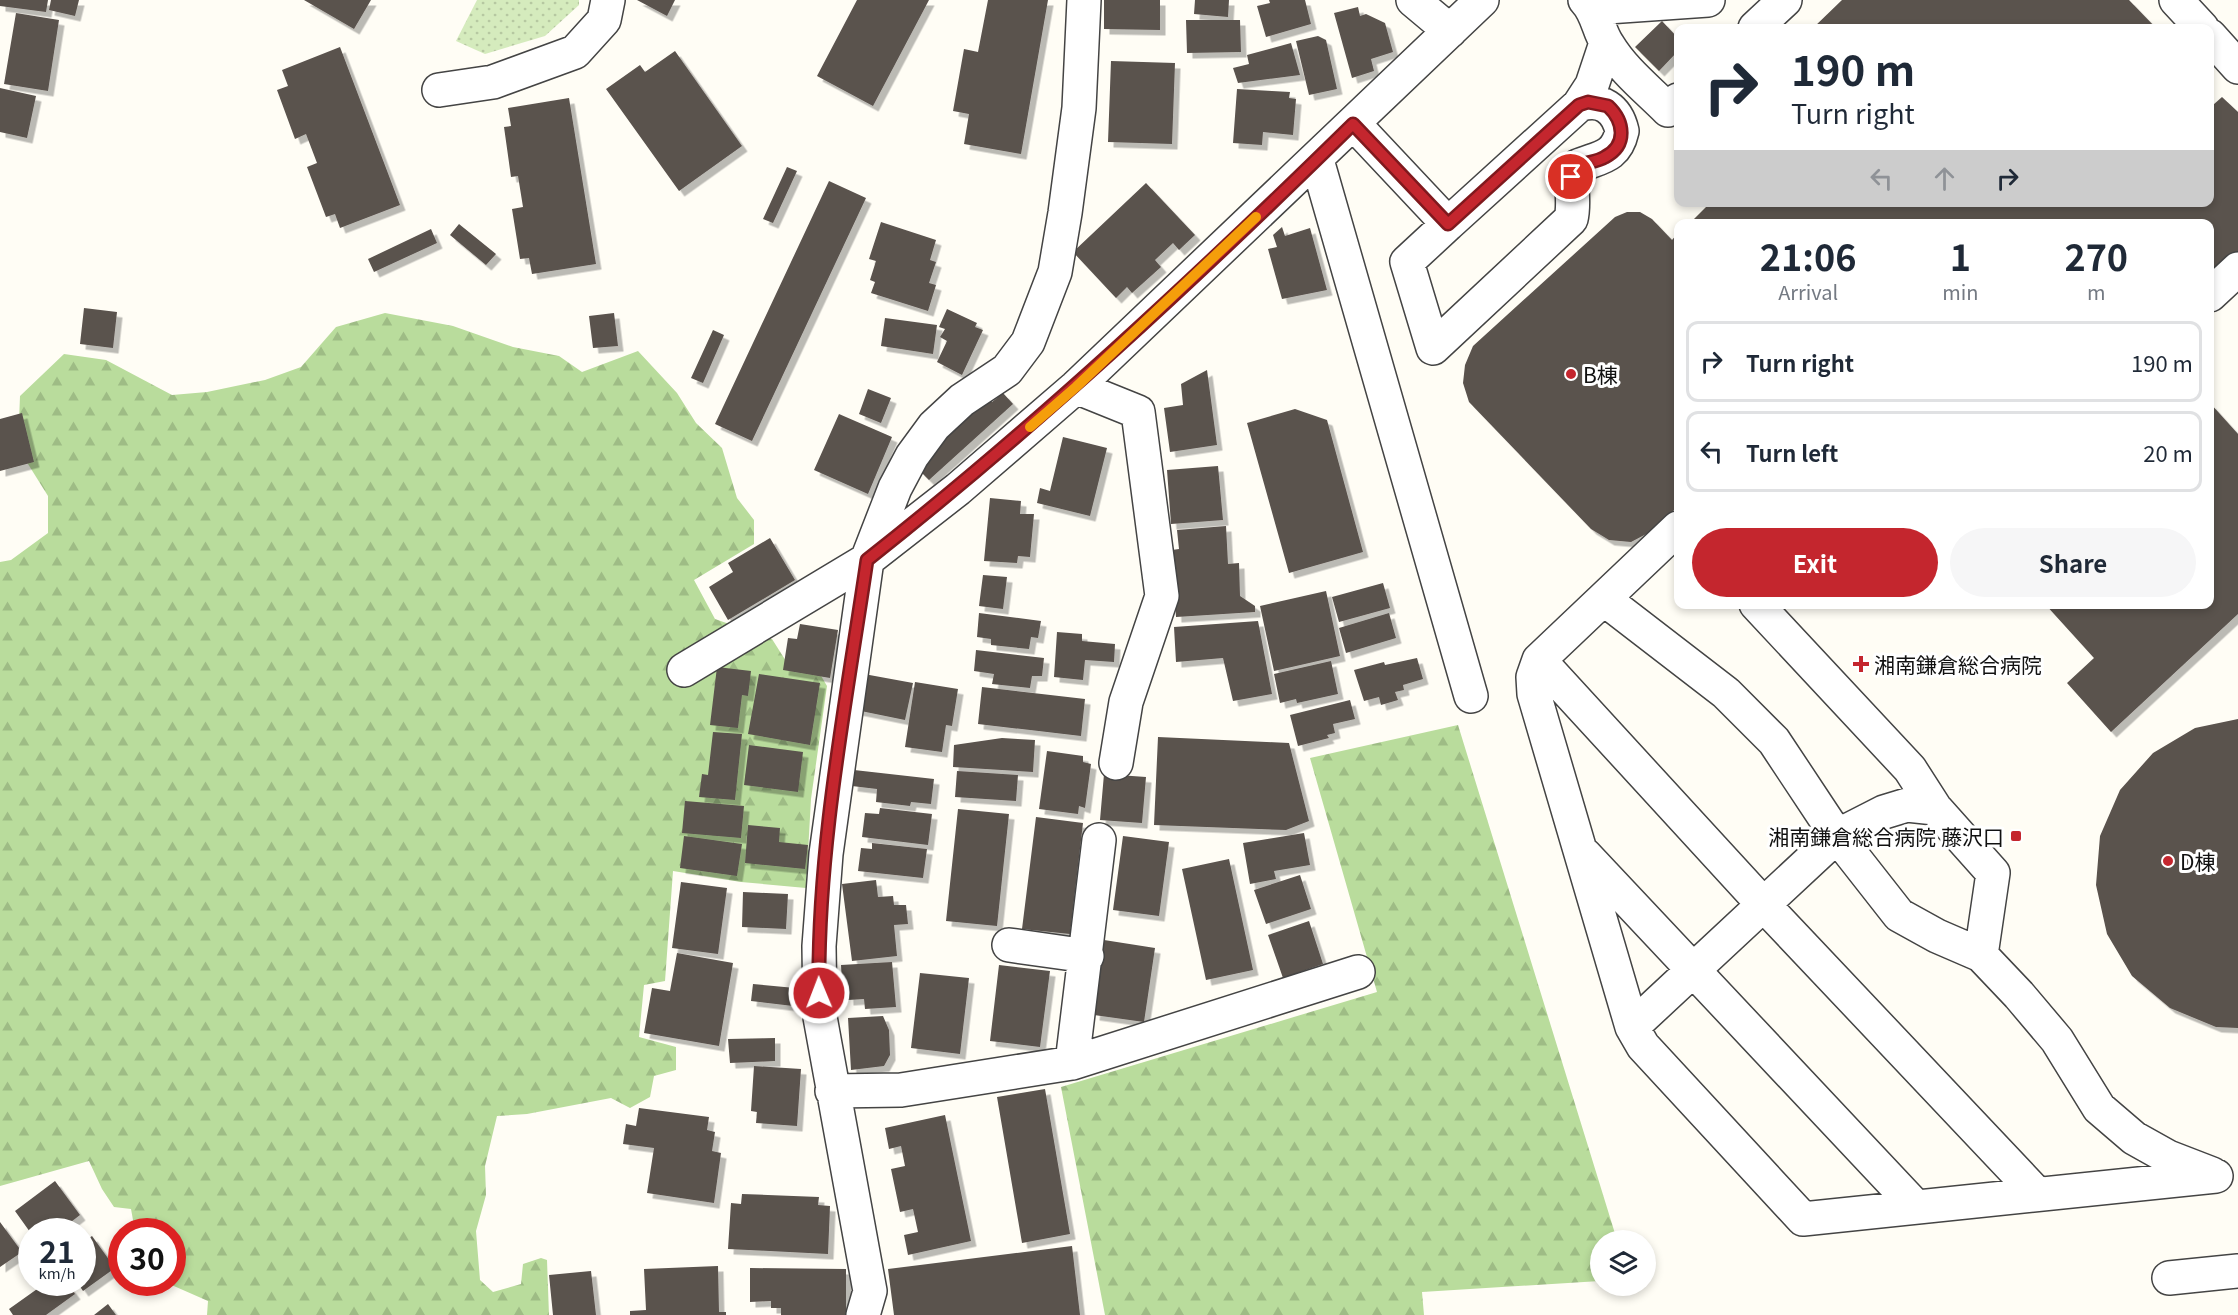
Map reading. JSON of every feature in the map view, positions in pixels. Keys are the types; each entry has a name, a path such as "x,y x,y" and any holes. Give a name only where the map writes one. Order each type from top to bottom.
{"street":[{"path":"438,90 493,82 575,52 604,20 608,0"},
{"path":"863,1315 870,1291 820,1017 819,946 826,854 867,560 895,488 912,456 934,426 962,400 1007,370 1029,342 1055,272 1065,213 1079,108 1084,0"},
{"path":"1413,0 1450,31"},
{"path":"684,670 867,560 958,489 1076,387 1482,0"},
{"path":"1674,104 1668,110 1617,59 1606,43 1589,4 1708,0"},
{"path":"1759,24 1785,0"},
{"path":"2176,0 2198,24"},
{"path":"2214,40 2238,67"},
{"path":"1579,105 1598,102 1615,113 1622,131 1615,150 1599,160 1578,166 1571,177 1574,208 1571,219 1433,348 1407,262 1579,105 1592,85 1606,43"},
{"path":"1353,124 1448,224"},
{"path":"1317,159 1471,696"},
{"path":"2214,292 2238,269"},
{"path":"1076,387 1138,412 1162,596 1126,702 1116,763"},
{"path":"1674,532 1539,660 1533,677 1534,694 1632,1027 1643,1046 1803,1219 2227,1174"},
{"path":"1604,599 1726,693 1774,741 1837,836 1899,915 1936,936 1981,955 2058,1040 2099,1108 2134,1138 2168,1157 2227,1174"},
{"path":"1761,609 1910,769 1935,808 1993,873 1981,955"},
{"path":"1539,660 1762,903 2037,1194"},
{"path":"1632,1027 1762,903 1837,836 1884,812 1907,805 1935,808"},
{"path":"1072,1063 1087,956 1099,840"},
{"path":"1580,849 1916,1207"},
{"path":"1009,945 1087,956"},
{"path":"832,1091 901,1090 1072,1063 1358,972"},
{"path":"2169,1278 2238,1271"}],"green space":[{"path":"477,0 579,0 579,5 545,36 485,54 456,41"},
{"path":"385,313 453,326 513,347 559,356 582,372 638,351 677,393 696,423 722,448 737,498 754,520 754,544 694,580 715,619 772,639 791,669 817,669 827,686 811,799 806,888 741,882 673,871 665,981 644,985 639,1037 676,1047 676,1070 654,1076 650,1097 630,1108 611,1098 527,1114 497,1116 485,1166 486,1195 476,1231 480,1280 493,1292 521,1284 523,1264 541,1258 547,1260 549,1315 207,1315 208,1301 186,1291 186,1218 133,1218 131,1209 114,1207 102,1189 89,1161 0,1186 0,562 11,560 48,533 48,496 18,448 20,396 64,354 106,360 172,395 207,392 265,380 301,367 336,327"},
{"path":"1458,725 1614,1230 1590,1230 1590,1282 1422,1292 1424,1315 1105,1315 1061,1087 1377,992 1310,758"}],"building":[{"path":"0,0 48,0 46,12 0,6"},
{"path":"51,0 79,0 75,16 49,10"},
{"path":"304,0 371,0 354,29"},
{"path":"637,0 675,0 667,16"},
{"path":"857,0 929,0 873,106 817,76"},
{"path":"988,0 1048,0 1021,154 964,144 969,114 953,111 964,49 978,52"},
{"path":"1104,0 1160,0 1160,30 1104,29"},
{"path":"1195,0 1229,0 1228,17 1194,14"},
{"path":"1269,0 1305,0 1311,24 1266,37 1257,6 1270,3"},
{"path":"1842,0 2129,0 2152,24 1817,24"},
{"path":"1358,7 1360,16 1366,14 1385,23 1393,52 1371,59 1374,71 1352,78 1334,13"},
{"path":"16,13 59,20 48,91 4,84"},
{"path":"1186,20 1240,20 1241,52 1187,53"},
{"path":"1662,21 1674,34 1674,55 1659,71 1635,47"},
{"path":"1318,36 1326,40 1337,89 1309,95 1296,41"},
{"path":"1291,43 1300,75 1238,83 1233,68 1249,64 1247,55"},
{"path":"340,47 400,205 340,228 335,214 326,217 307,167 317,163 306,134 295,139 277,90 288,86 282,70"},
{"path":"675,51 742,146 679,191 606,89 640,65 645,72"},
{"path":"1111,61 1175,63 1172,144 1108,142"},
{"path":"0,88 36,96 27,138 0,132"},
{"path":"1237,89 1290,92 1289,98 1296,99 1293,135 1263,132 1262,145 1233,143"},
{"path":"2222,97 2238,112 2238,254 2214,278 2214,219 1694,219 1706,207 2214,207 2214,104"},
{"path":"569,98 596,264 532,274 529,258 520,259 512,209 523,207 518,176 511,177 504,127 511,126 508,108"},
{"path":"787,167 797,171 773,223 763,219"},
{"path":"829,181 866,198 752,441 715,424"},
{"path":"1146,183 1195,235 1179,250 1173,243 1155,260 1161,267 1132,293 1127,287 1116,298 1073,252"},
{"name":"B棟","path":"1627,212 1640,212 1652,219 1672,240 1674,238 1674,510 1652,531 1631,542 1609,540 1591,529 1469,402 1463,383 1465,365 1473,346 1615,217"},
{"path":"881,222 936,240 930,260 936,262 929,283 936,285 928,311 871,293 875,282 870,280 876,261 869,259"},
{"path":"459,224 496,254 486,265 450,235"},
{"path":"1282,227 1285,236 1310,228 1327,290 1282,299 1268,249 1277,247 1273,235"},
{"path":"431,229 437,243 374,272 368,259"},
{"path":"84,308 117,312 113,348 80,344"},
{"path":"947,309 977,323 975,327 983,330 962,375 937,362 947,341 940,337 945,329 939,327"},
{"path":"614,313 618,346 593,348 589,316"},
{"path":"885,318 937,325 933,354 881,346"},
{"path":"713,330 724,335 703,383 691,378"},
{"path":"1207,370 1217,445 1170,452 1164,408 1183,405 1181,384"},
{"path":"868,389 891,398 881,423 859,414"},
{"path":"1003,393 1013,404 929,480 919,470 931,458 927,454 988,398 992,402"},
{"path":"2214,407 2238,434 2238,614 2111,732 2067,683 2094,658 2050,609 2214,609"},
{"path":"1295,409 1327,420 1363,552 1289,573 1247,423"},
{"path":"22,413 34,462 0,471 0,419"},
{"path":"839,414 892,437 868,494 814,470"},
{"path":"1063,437 1107,448 1090,516 1037,503 1040,488 1050,491"},
{"path":"1218,466 1223,520 1171,524 1167,470"},
{"path":"990,498 1021,501 1020,514 1034,514 1030,557 1018,556 1017,563 984,561"},
{"path":"1226,526 1228,564 1239,563 1240,596 1255,606 1255,612 1176,617 1172,550 1179,549 1177,530"},
{"path":"770,538 795,580 728,620 709,587 733,572 728,563"},
{"path":"983,575 1007,577 1003,609 979,606"},
{"path":"1383,583 1390,608 1339,622 1332,597"},
{"path":"1326,591 1340,656 1274,671 1260,606"},
{"path":"979,613 1041,621 1038,638 1031,637 1029,649 991,645 991,639 977,637"},
{"path":"1389,613 1396,638 1346,653 1339,628"},
{"path":"1258,621 1272,694 1233,701 1223,658 1176,662 1174,627"},
{"path":"800,624 838,630 830,678 783,670 788,638 797,639"},
{"path":"1057,632 1082,634 1082,641 1115,644 1114,662 1085,660 1083,680 1054,677"},
{"path":"976,650 1044,658 1042,676 1032,676 1030,688 992,684 994,674 974,671"},
{"path":"1417,658 1423,679 1403,685 1404,690 1395,692 1398,700 1381,705 1379,697 1364,701 1354,670 1384,662 1385,665"},
{"path":"1331,661 1338,694 1297,703 1296,699 1280,703 1274,674"},
{"path":"717,667 751,671 748,696 742,695 738,728 710,725"},
{"path":"759,674 820,683 810,745 748,734"},
{"path":"864,674 913,683 905,720 856,710"},
{"path":"915,682 958,689 952,726 946,725 942,752 905,747"},
{"path":"982,687 1085,699 1081,736 978,724"},
{"path":"1350,700 1355,719 1333,724 1335,733 1327,735 1329,738 1298,746 1290,715"},
{"name":"D棟","path":"2238,719 2238,1028 2216,1027 2170,1008 2132,976 2107,934 2096,885 2100,836 2120,790 2153,753 2195,728"},
{"path":"713,732 742,734 735,800 699,797 702,774 708,775"},
{"path":"1158,737 1289,743 1309,821 1286,830 1154,825"},
{"path":"1002,738 1035,740 1033,772 953,767 954,745"},
{"path":"749,745 803,752 798,792 744,785"},
{"path":"1047,751 1083,756 1083,762 1091,764 1085,808 1079,806 1078,814 1039,809"},
{"path":"854,770 934,779 931,804 911,802 910,806 876,802 877,789 852,786"},
{"path":"957,771 1018,775 1016,801 955,797"},
{"path":"1104,774 1146,777 1142,823 1100,820"},
{"path":"685,801 744,806 741,838 682,833"},
{"path":"880,808 932,814 928,845 862,837 865,813 879,814"},
{"path":"958,809 1009,814 997,926 946,921"},
{"path":"1036,817 1083,823 1070,934 1022,929"},
{"path":"748,825 780,828 779,842 808,845 805,869 745,863"},
{"path":"1304,833 1310,865 1274,871 1276,879 1250,884 1243,843"},
{"path":"684,836 742,844 737,876 680,868"},
{"path":"1123,836 1169,842 1159,916 1113,910"},
{"path":"872,843 927,849 923,878 858,871 861,848 872,849"},
{"path":"1229,859 1253,970 1206,980 1182,869"},
{"path":"1300,875 1311,909 1266,924 1254,890"},
{"path":"876,880 878,897 893,896 894,905 906,905 908,924 894,925 897,956 852,961 842,884"},
{"path":"681,882 727,888 718,954 672,948"},
{"path":"743,892 788,894 786,929 742,927"},
{"path":"1309,921 1323,964 1283,978 1268,935"},
{"path":"1104,940 1155,948 1144,1022 1094,1015"},
{"path":"677,953 733,963 719,1046 644,1033 652,988 670,991"},
{"path":"892,962 896,1007 865,1009 864,999 848,1000 847,982 842,983 841,965"},
{"path":"999,965 1050,971 1040,1047 990,1041"},
{"path":"920,973 969,978 960,1054 911,1048"},
{"path":"753,984 795,988 793,1006 751,1001"},
{"path":"883,1016 889,1030 890,1055 884,1066 851,1070 848,1018"},
{"path":"775,1038 775,1061 730,1063 728,1039"},
{"path":"754,1066 801,1069 797,1126 756,1123 757,1112 751,1111"},
{"path":"1045,1089 1070,1234 1022,1243 997,1097"},
{"path":"639,1108 709,1117 707,1130 715,1132 712,1151 721,1153 714,1203 647,1193 654,1148 623,1144 626,1124 636,1126"},
{"path":"945,1115 971,1241 908,1255 904,1235 918,1232 913,1209 900,1212 891,1169 905,1166 901,1146 889,1149 885,1128"},
{"path":"55,1181 80,1215 76,1218 20,1218 15,1211"},
{"path":"742,1194 819,1197 818,1205 830,1206 828,1254 728,1249 731,1203 741,1204"},
{"path":"0,1222 18,1247 18,1255 0,1267"},
{"path":"96,1242 108,1258 108,1273 96,1282"},
{"path":"1072,1246 1080,1315 894,1315 888,1269"},
{"path":"718,1266 719,1312 726,1312 726,1315 630,1315 630,1311 646,1310 644,1269"},
{"path":"750,1268 846,1269 846,1315 781,1315 781,1308 771,1308 771,1301 750,1302"},
{"path":"591,1271 596,1315 553,1315 549,1275"},
{"path":"27,1296 72,1296 46,1315 13,1315 9,1309"},
{"path":"108,1304 116,1315 94,1315"}],"slow traffic":[{"path":"1030,427 1076,387 1256,217"}],"place":[{"name":"B棟","path":"1571,374"},
{"name":"湘南鎌倉総合病院","path":"1861,664"},
{"name":"湘南鎌倉総合病院 藤沢口","path":"2016,836"},
{"name":"D棟","path":"2168,861"}],"route":[{"path":"819,993 819,946 826,854 867,560 958,489 1076,387 1353,124 1448,224 1579,105 1598,102 1608,106 1620,121 1622,131 1620,141 1615,150 1607,156 1578,166 1571,177"}]}
